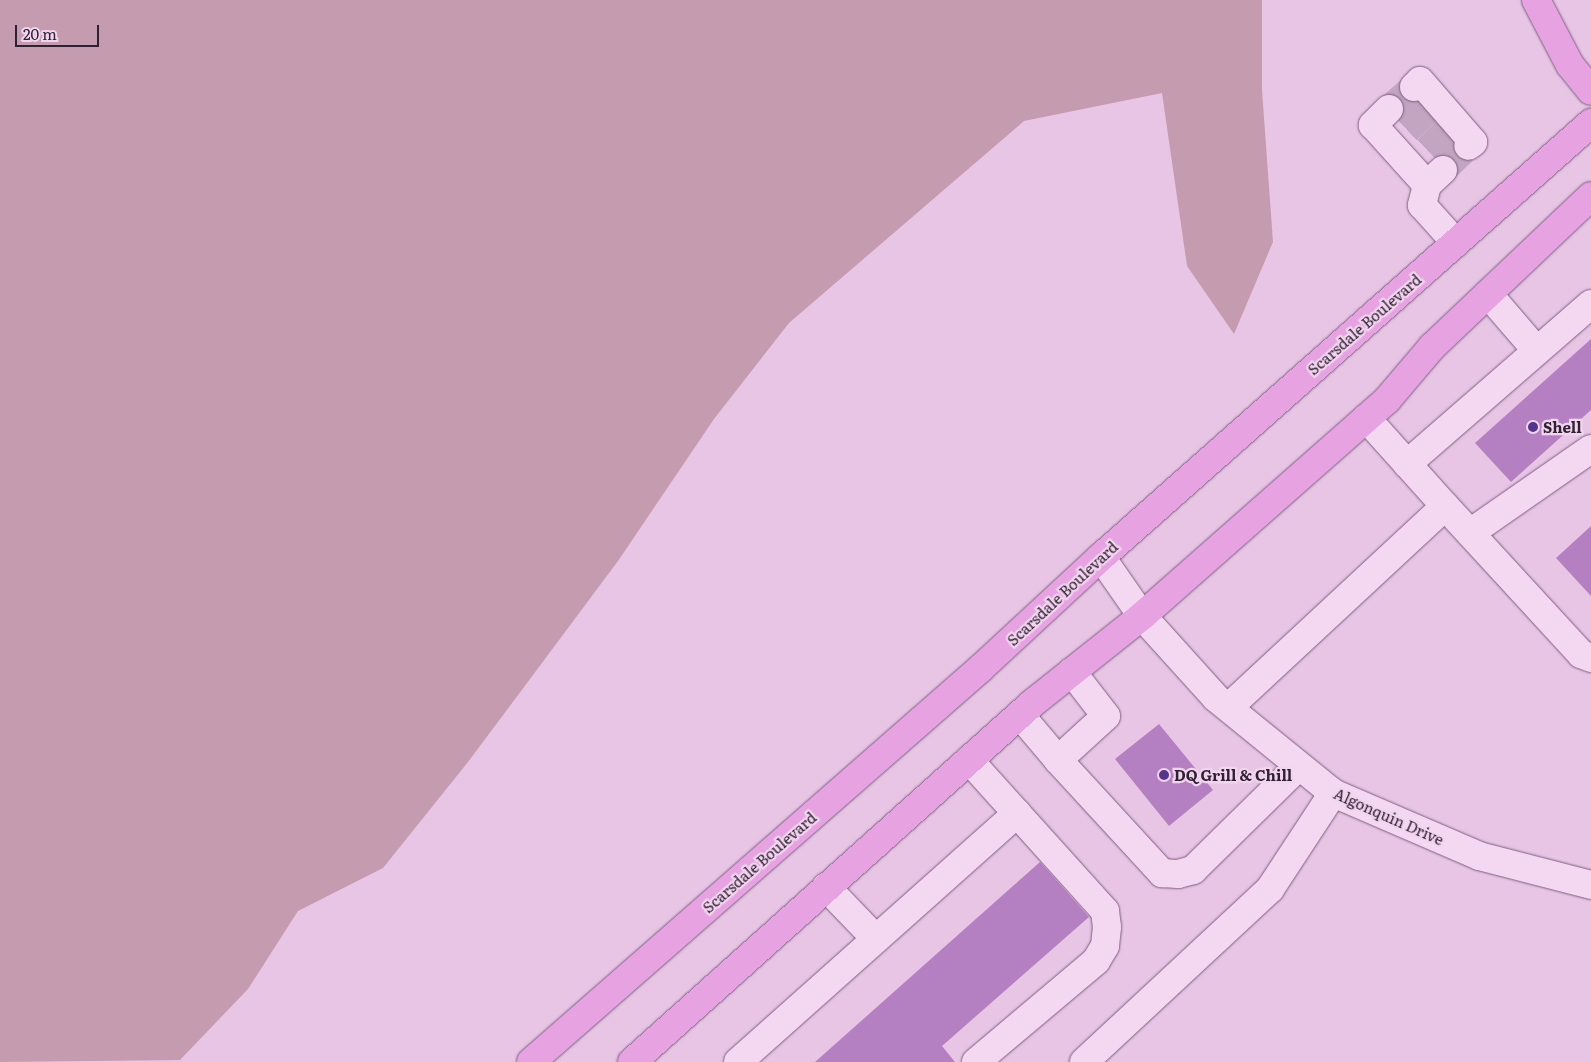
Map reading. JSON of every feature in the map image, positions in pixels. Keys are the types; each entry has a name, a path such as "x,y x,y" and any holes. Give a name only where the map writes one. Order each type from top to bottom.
{"main road":[{"path":"1536,0 1570,65 1591,91"},
{"name":"Scarsdale Boulevard","path":"531,1062 981,668 1101,556 1591,123"},
{"path":"632,1062 1020,715 1142,616 1366,418 1488,294 1591,196"}],"street":[{"path":"1414,87 1420,81 1458,132"},
{"path":"1389,110 1373,125 1399,137 1427,168 1422,205 1456,243"},
{"path":"1488,294 1537,351"},
{"path":"1407,464 1591,304"},
{"path":"1366,418 1581,654 1591,658"},
{"path":"1470,534 1591,449"},
{"path":"1228,707 1445,506"},
{"name":"Algonquin Drive","path":"1101,556 1142,616 1228,707 1333,793 1479,856 1591,885"},
{"path":"1058,760 1106,716 1072,672"},
{"path":"1020,715 1058,760 1162,873 1178,874 1194,870 1299,766"},
{"path":"969,760 1105,911 1105,946 1096,961 976,1062"},
{"path":"1084,1062 1270,889 1333,793"},
{"path":"738,1062 1017,814"},
{"path":"826,887 876,939"}],"shaded area":[{"path":"0,0 1262,0 1262,90 1273,242 1234,334 1187,266 1162,93 1024,121 789,323 714,419 618,561 468,762 383,868 298,911 248,989 180,1060 0,1062"}],"building":[{"name":"Shell","path":"1591,339 1591,410 1511,482 1475,443"},
{"path":"1591,526 1591,596 1556,558"},
{"name":"DQ Grill & Chill","path":"1159,724 1213,790 1169,826 1115,759"},
{"path":"1040,862 1089,917 942,1046 955,1062 815,1062"}],"tunnel":[{"path":"1389,109 1414,87"},
{"path":"1407,130 1433,106"},
{"path":"1427,150 1451,127"},
{"path":"1443,170 1468,146"}],"place":[{"name":"Shell","path":"1533,427"},
{"name":"DQ Grill & Chill","path":"1164,775"}]}
